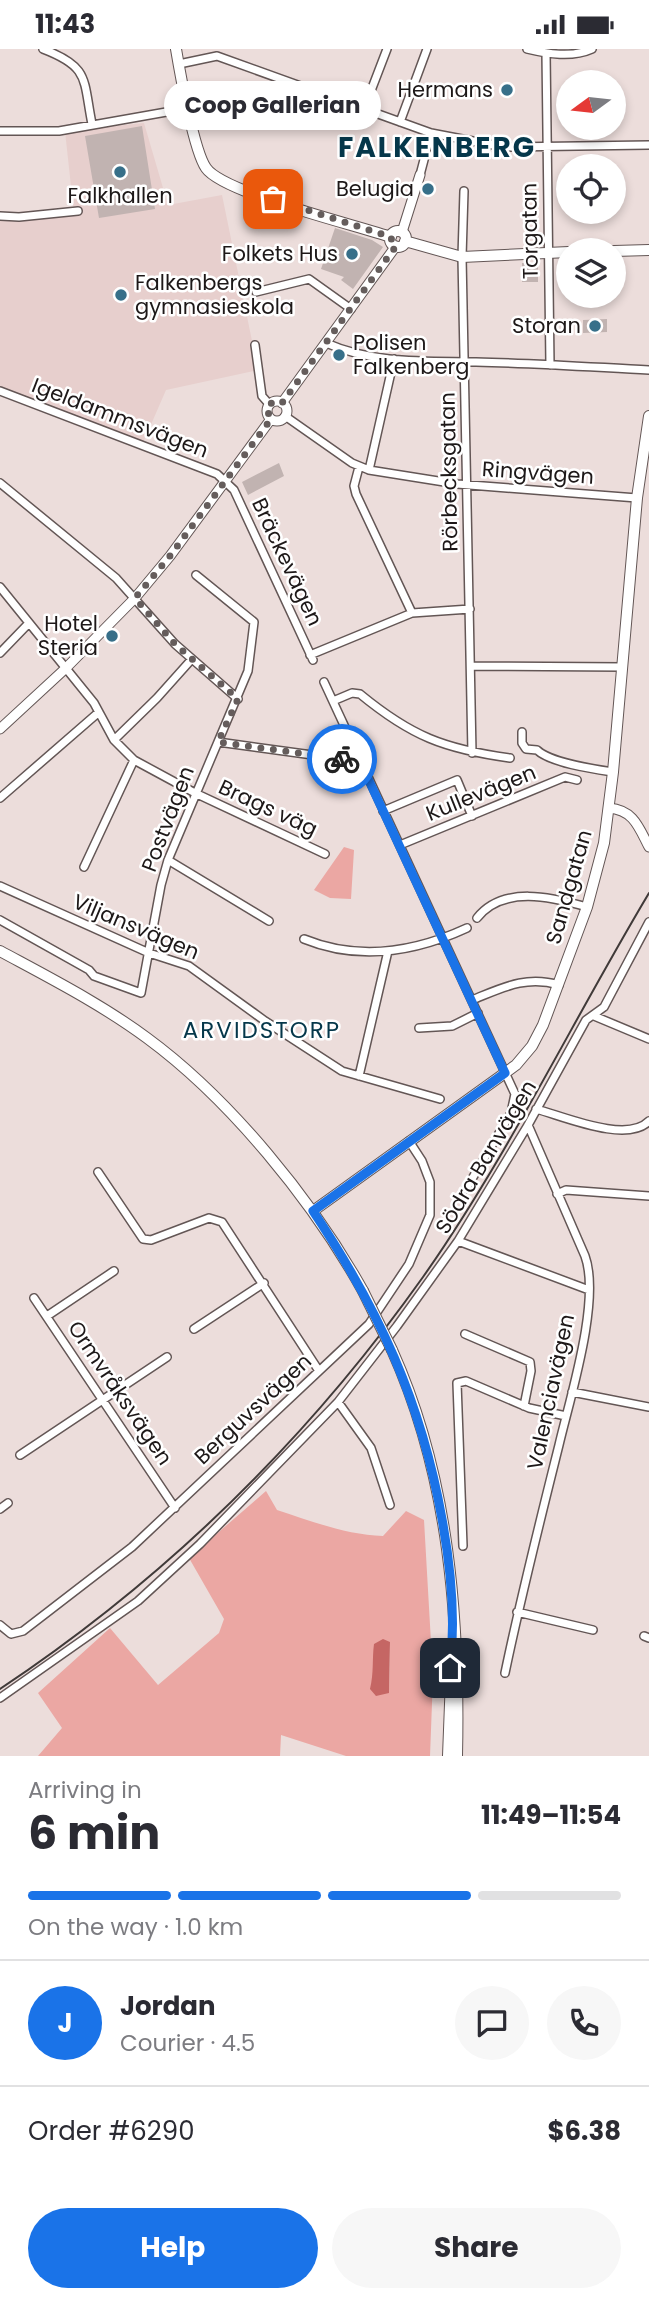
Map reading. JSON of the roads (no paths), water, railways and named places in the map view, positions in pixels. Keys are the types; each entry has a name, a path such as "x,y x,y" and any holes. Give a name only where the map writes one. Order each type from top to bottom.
{"main road":[{"path":"176,49 199,155 214,177 255,194 462,257 556,253"},
{"path":"626,251 649,250"},
{"name":"Sandgatan","path":"313,1211 505,1073 532,1046 559,985 597,875 609,808 637,498 649,416"},
{"path":"0,951 116,1017 178,1064 255,1141 313,1211 363,1291 413,1401 435,1482 452,1587 458,1676 457,1756"},
{"path":"448,1756 450,1668 454,1635"}],"street":[{"path":"43,49 72,61 80,70 92,124"},
{"path":"364,109 387,49"},
{"path":"400,122 427,49"},
{"path":"527,49 546,53 592,49"},
{"path":"178,64 217,53 429,132 488,145 649,145"},
{"name":"Torgatan","path":"546,53 550,365"},
{"path":"0,131 40,132 189,108"},
{"path":"282,403 399,239 420,175 429,132"},
{"name":"Rörbecksgatan","path":"464,191 462,257 472,753"},
{"path":"0,216 19,217 78,211"},
{"path":"256,292 309,279 351,309"},
{"path":"326,343 337,348 394,359 649,370"},
{"path":"255,345 262,396 269,404"},
{"path":"369,470 394,359"},
{"name":"Igeldammsvägen","path":"0,391 183,460 225,480"},
{"path":"269,404 277,401 282,403 286,410 285,416 280,420 271,419"},
{"path":"269,404 267,410 271,419"},
{"name":"Ringvägen","path":"285,416 359,467 369,470 466,485 637,498"},
{"path":"0,729 66,668 135,598 170,556 271,419"},
{"path":"359,467 354,486 356,494 412,613 424,610 470,609"},
{"name":"Bräckevägen","path":"225,480 234,490 311,657 412,613"},
{"path":"0,483 92,556 135,598 191,660 238,699"},
{"name":"Postvägen","path":"0,920 89,969 94,976 141,993 168,860 248,671 254,622 196,575"},
{"name":"Brags väg","path":"0,587 99,712 114,740 134,760 195,793 325,854"},
{"path":"0,653 29,623"},
{"path":"114,740 191,660"},
{"path":"472,666 622,667"},
{"path":"324,683 512,1083 515,1103 466,1189"},
{"path":"333,701 352,693 360,694 407,729 472,753 510,758"},
{"path":"0,799 99,712"},
{"path":"522,732 522,743 526,749 537,750 546,757 559,759 575,767 613,772"},
{"path":"218,742 349,760 358,757"},
{"path":"84,867 134,760"},
{"name":"Kullevägen","path":"400,845 565,777 577,780"},
{"path":"383,811 457,780 472,816"},
{"path":"609,808 623,810 633,817 649,847"},
{"path":"168,860 269,921"},
{"name":"Viljansvägen","path":"0,886 149,953 189,965 342,1071 440,1099"},
{"path":"477,918 486,907 497,902 528,897 560,899 587,907"},
{"name":"Södra Banvägen","path":"0,1698 138,1601 201,1544 338,1402 458,1241 528,1125 584,1023 604,1007 649,922"},
{"path":"304,939 333,950 378,953 444,939 467,928"},
{"path":"359,1076 388,951"},
{"path":"472,1000 529,980 559,985"},
{"path":"419,1028 452,1026 478,1013"},
{"path":"594,1016 649,1039"},
{"path":"536,1109 614,1130 641,1129 649,1121"},
{"name":"Valenciavägen","path":"505,1673 517,1612 572,1392 589,1290 589,1265 528,1125"},
{"name":"Berguvsvägen","path":"0,1625 11,1634 23,1632 132,1547 369,1325 409,1265 430,1215 430,1182 422,1161 409,1142"},
{"path":"97,1172 143,1240 151,1240 209,1217 217,1218 227,1227 319,1371"},
{"path":"557,1194 566,1190 649,1196"},
{"path":"458,1241 589,1290"},
{"path":"47,1316 114,1271"},
{"path":"194,1329 264,1283"},
{"name":"Ormvråksvägen","path":"34,1298 175,1508"},
{"path":"465,1334 531,1363 524,1406"},
{"path":"20,1455 167,1357"},
{"path":"463,1546 457,1383 466,1381 524,1406 566,1416"},
{"path":"572,1392 649,1407"},
{"path":"338,1402 371,1448 390,1505"},
{"path":"0,1509 8,1503"},
{"path":"517,1612 593,1630"}],"railway":[{"path":"0,1689 120,1601 230,1503 282,1450 379,1337 423,1277 483,1184 649,893"}],"place":[{"name":"Hermans","path":"507,90"},
{"name":"Falkhallen","path":"120,172"},
{"name":"Belugia","path":"428,189"},
{"name":"Coop Gallerian","path":"273,199"},
{"name":"Folkets Hus","path":"352,254"},
{"name":"Falkenbergs gymnasieskola","path":"121,295"},
{"name":"Storan","path":"595,326"},
{"name":"Polisen Falkenberg","path":"339,355"},
{"name":"Hotel Steria","path":"112,636"}],"district":[{"name":"FALKENBERG","path":"437,147"},
{"name":"ARVIDSTORP","path":"262,1030"}]}
